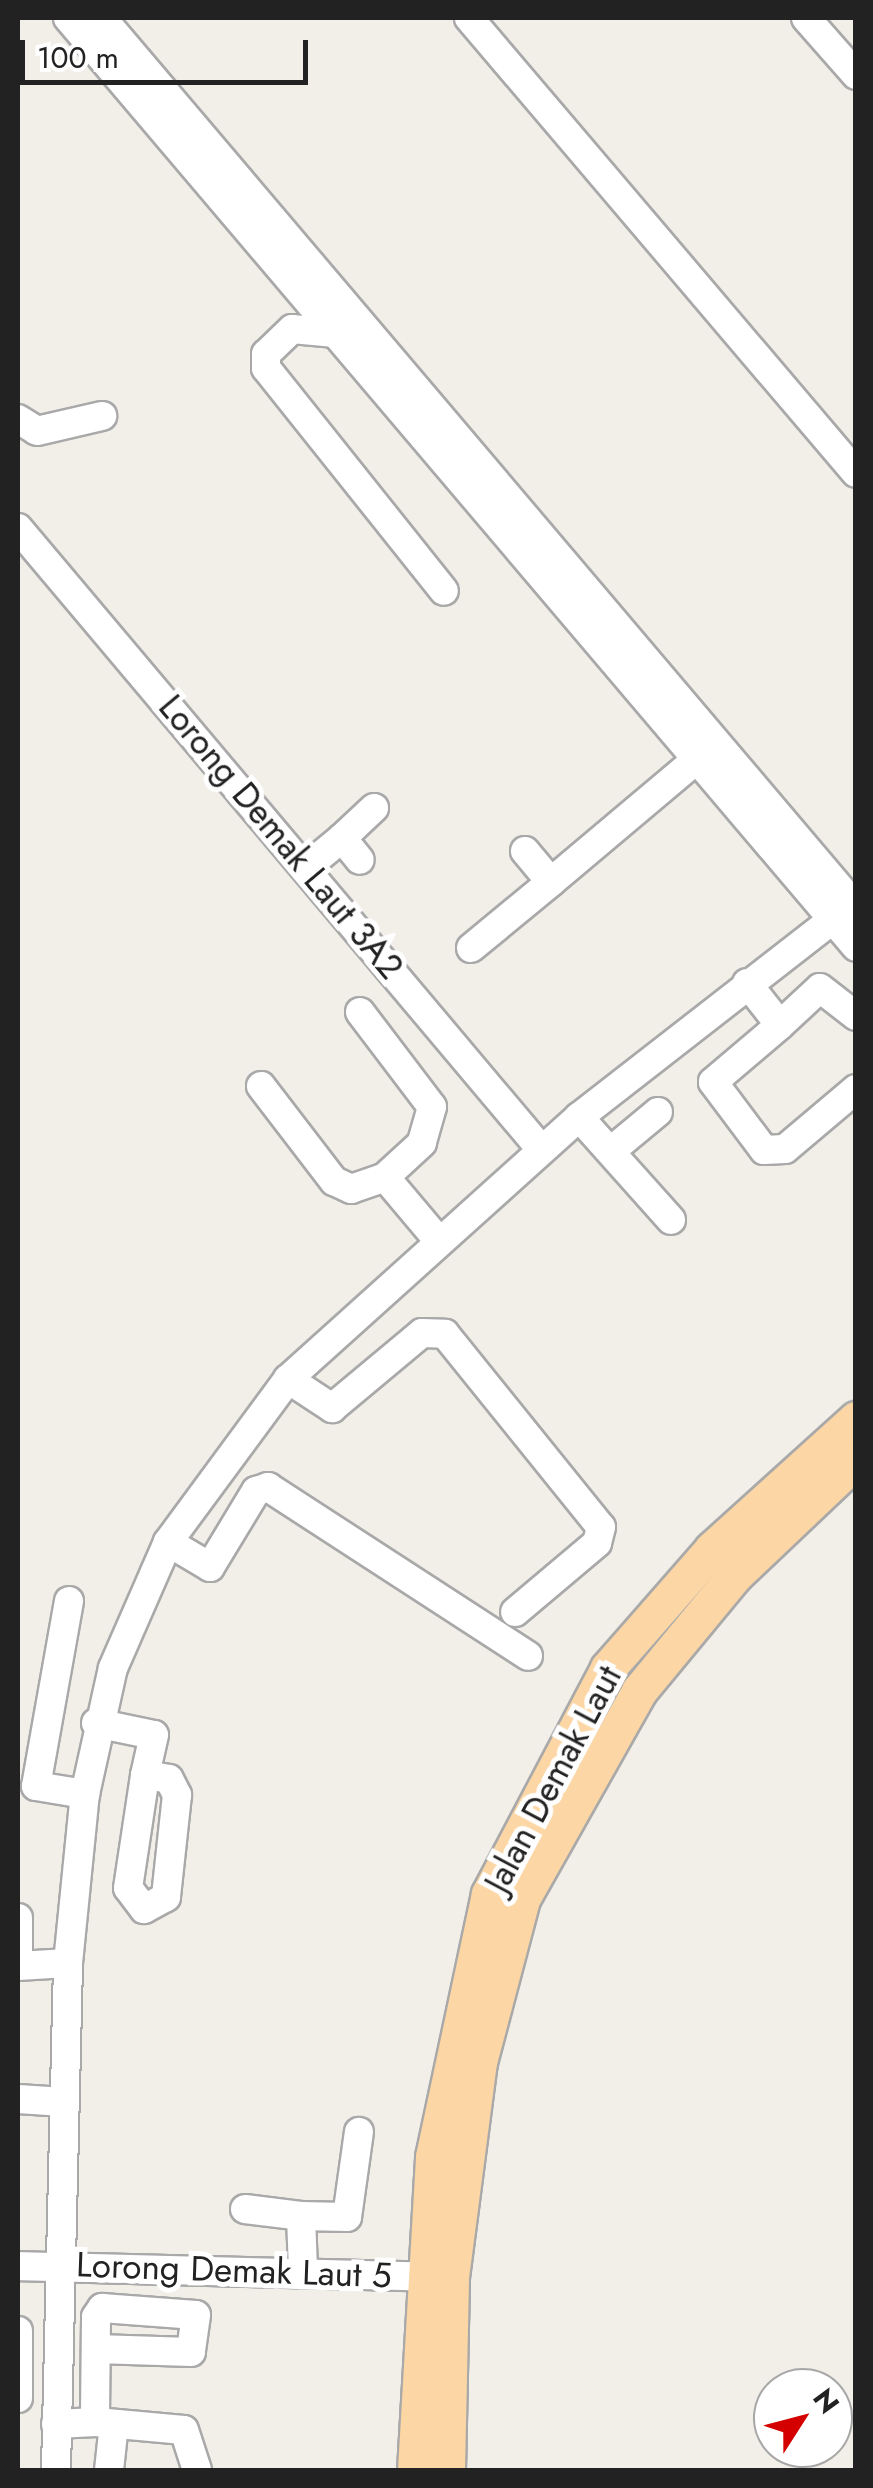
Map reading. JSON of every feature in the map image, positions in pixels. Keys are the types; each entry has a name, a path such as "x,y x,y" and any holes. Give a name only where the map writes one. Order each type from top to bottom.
{"main road":[{"name":"Jalan Demak Laut","path":"415,2470 470,1948 511,1844 626,1645 712,1549 856,1419"},
{"name":"Jalan Demak Laut","path":"447,2470 436,2277 504,1948 544,1854 639,1691 686,1632 856,1460"}],"street":[{"path":"68,18 696,760 849,908 856,950 790,951"},
{"path":"102,18 814,878"},
{"path":"469,18 856,474"},
{"path":"806,18 856,76"},
{"path":"334,333 292,329 266,354 266,368 444,592"},
{"path":"18,419 51,430 102,416"},
{"name":"Lorong Demak Laut 3A2","path":"18,528 308,866 541,1149"},
{"path":"472,948 696,760"},
{"path":"308,866 374,808"},
{"path":"342,838 360,860"},
{"path":"525,850 550,882"},
{"path":"814,878 856,872"},
{"path":"790,951 814,878"},
{"path":"56,2470 68,1963 86,1794 96,1723 168,1542 207,1477 288,1379 579,1117 849,908"},
{"path":"747,984 780,1025"},
{"path":"856,1016 820,988 713,1082 764,1150 785,1149 856,1089"},
{"path":"261,1086 334,1181 351,1189 385,1177 422,1142 432,1107 360,1012"},
{"path":"611,1151 658,1112"},
{"path":"579,1117 671,1220"},
{"path":"385,1177 438,1240"},
{"path":"288,1379 332,1408 422,1332 445,1334 600,1521 598,1543 515,1612"},
{"path":"168,1542 210,1567 256,1491 268,1487 528,1656"},
{"path":"69,1601 27,1786 86,1794"},
{"path":"96,1723 154,1735 145,1775"},
{"path":"18,1918 18,1966 68,1963"},
{"path":"18,2100 64,2102"},
{"path":"246,2210 346,2217 358,2132"},
{"path":"301,2216 304,2271"},
{"name":"Lorong Demak Laut 5","path":"18,2266 436,2277"},
{"path":"18,2332 18,2398"},
{"path":"96,2349 109,2470"},
{"path":"56,2424 105,2423 184,2430 196,2470"}]}
